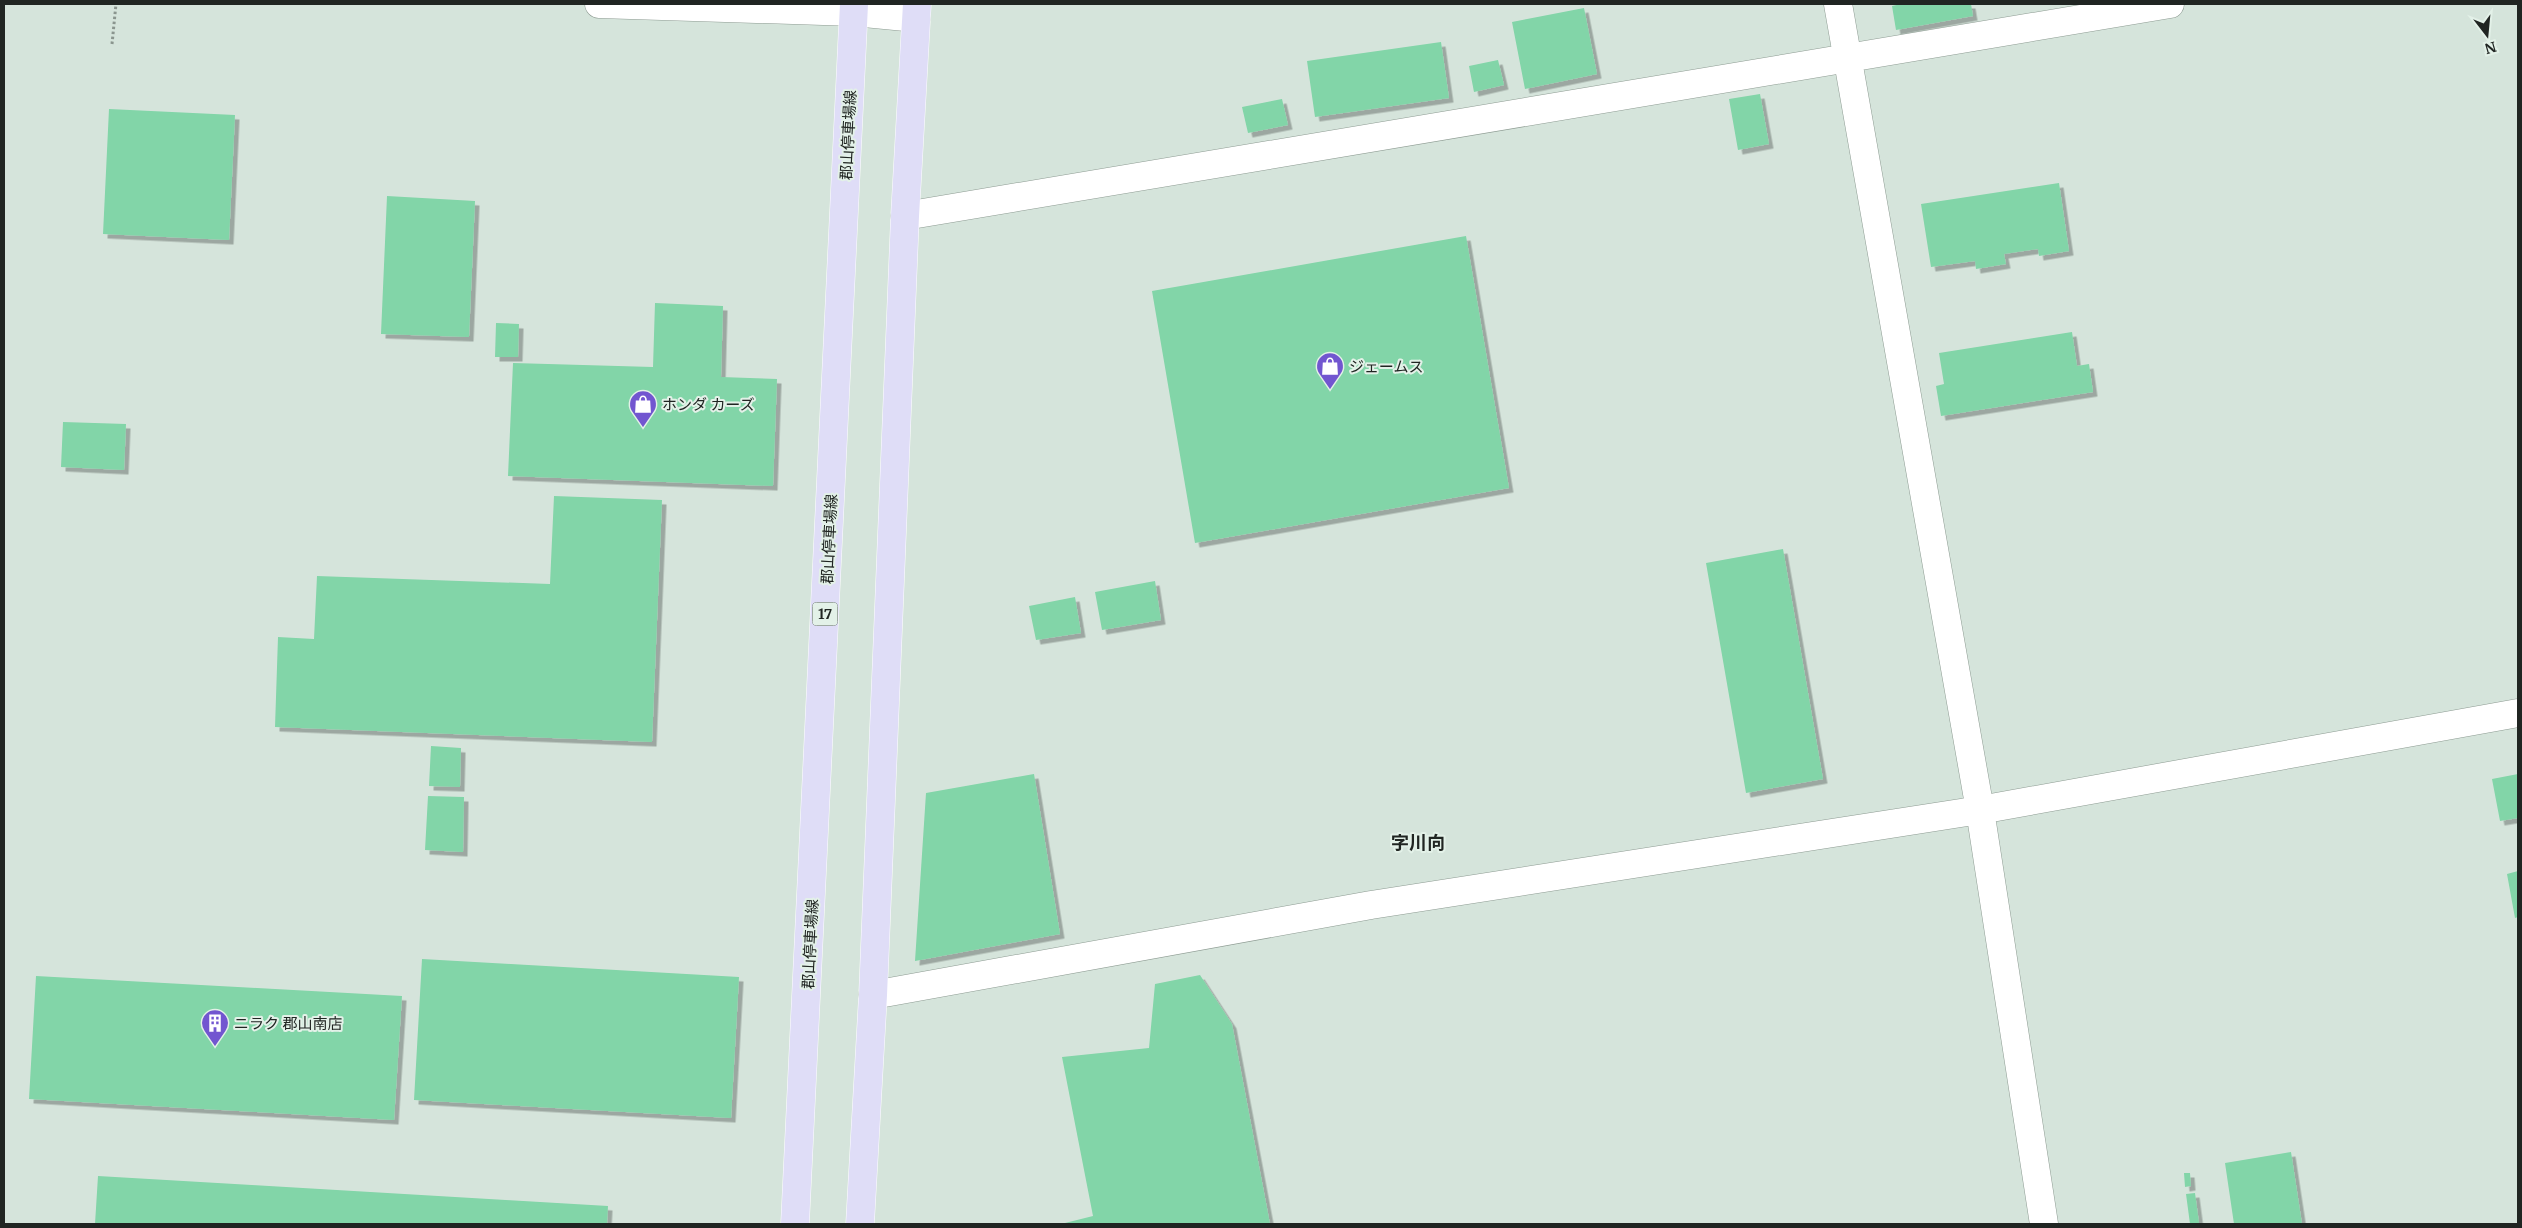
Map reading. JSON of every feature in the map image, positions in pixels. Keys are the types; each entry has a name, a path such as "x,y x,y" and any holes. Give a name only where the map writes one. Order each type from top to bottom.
{"main road":[{"name":"郡山停車場線","path":"795,1224 854,8"},
{"path":"860,1224 873,995 905,216 916,11"}],"street":[{"path":"599,4 854,8 916,11"},
{"path":"1838,4 1980,810 2044,1224"},
{"path":"905,216 2170,4"},
{"path":"873,995 1371,905 1980,810 2518,713"}],"path":[{"path":"112,44 116,4"}],"building":[{"path":"1901,4 1971,4 1973,16 1896,30 1892,6"},
{"path":"1584,8 1597,74 1525,89 1512,22"},
{"path":"1441,42 1449,98 1315,117 1307,61"},
{"path":"1498,60 1504,85 1474,92 1469,66"},
{"path":"1760,94 1769,144 1738,150 1729,99"},
{"path":"1282,99 1288,125 1248,133 1242,107"},
{"path":"109,109 235,115 229,240 103,234"},
{"path":"2059,183 2069,251 2039,256 2038,249 2004,254 2006,264 1976,269 1975,261 1931,267 1921,204"},
{"path":"387,196 475,201 469,337 381,334"},
{"name":"ジェームス","path":"1466,236 1509,488 1195,543 1152,291"},
{"name":"ホンダ カーズ","path":"655,303 723,306 721,377 777,379 773,486 508,476 513,363 653,367"},
{"path":"496,323 519,324 518,357 495,357"},
{"path":"2072,332 2077,366 2089,364 2093,392 1941,416 1936,386 1944,384 1939,353"},
{"path":"63,422 126,424 124,470 61,467"},
{"path":"554,496 662,500 652,742 275,727 278,637 314,639 317,576 550,584"},
{"path":"1783,549 1823,779 1746,793 1706,563"},
{"path":"1155,581 1161,620 1102,630 1095,592"},
{"path":"1075,597 1081,633 1036,640 1029,606"},
{"path":"431,746 461,748 460,787 429,786"},
{"path":"1034,774 1060,934 915,961 926,793"},
{"path":"2518,774 2518,818 2500,821 2492,779"},
{"path":"428,796 464,797 463,852 425,850"},
{"path":"2518,871 2518,917 2515,918 2507,874"},
{"path":"422,959 739,977 731,1118 414,1100"},
{"path":"1200,975 1232,1024 1270,1224 1061,1224 1093,1216 1062,1057 1149,1048 1155,984"},
{"name":"ニラク 郡山南店","path":"36,976 402,996 394,1120 29,1099"},
{"path":"2291,1152 2302,1224 2234,1224 2225,1163"},
{"path":"2184,1173 2190,1173 2191,1186 2185,1187"},
{"path":"98,1176 608,1206 607,1224 95,1224"},
{"path":"2195,1193 2199,1223 2190,1224 2186,1194"}],"place":[{"name":"ジェームス","path":"1330,390"},
{"name":"ホンダ カーズ","path":"643,428"},
{"name":"ニラク 郡山南店","path":"215,1047"}],"district":[{"name":"字川向","path":"1418,842"}]}
